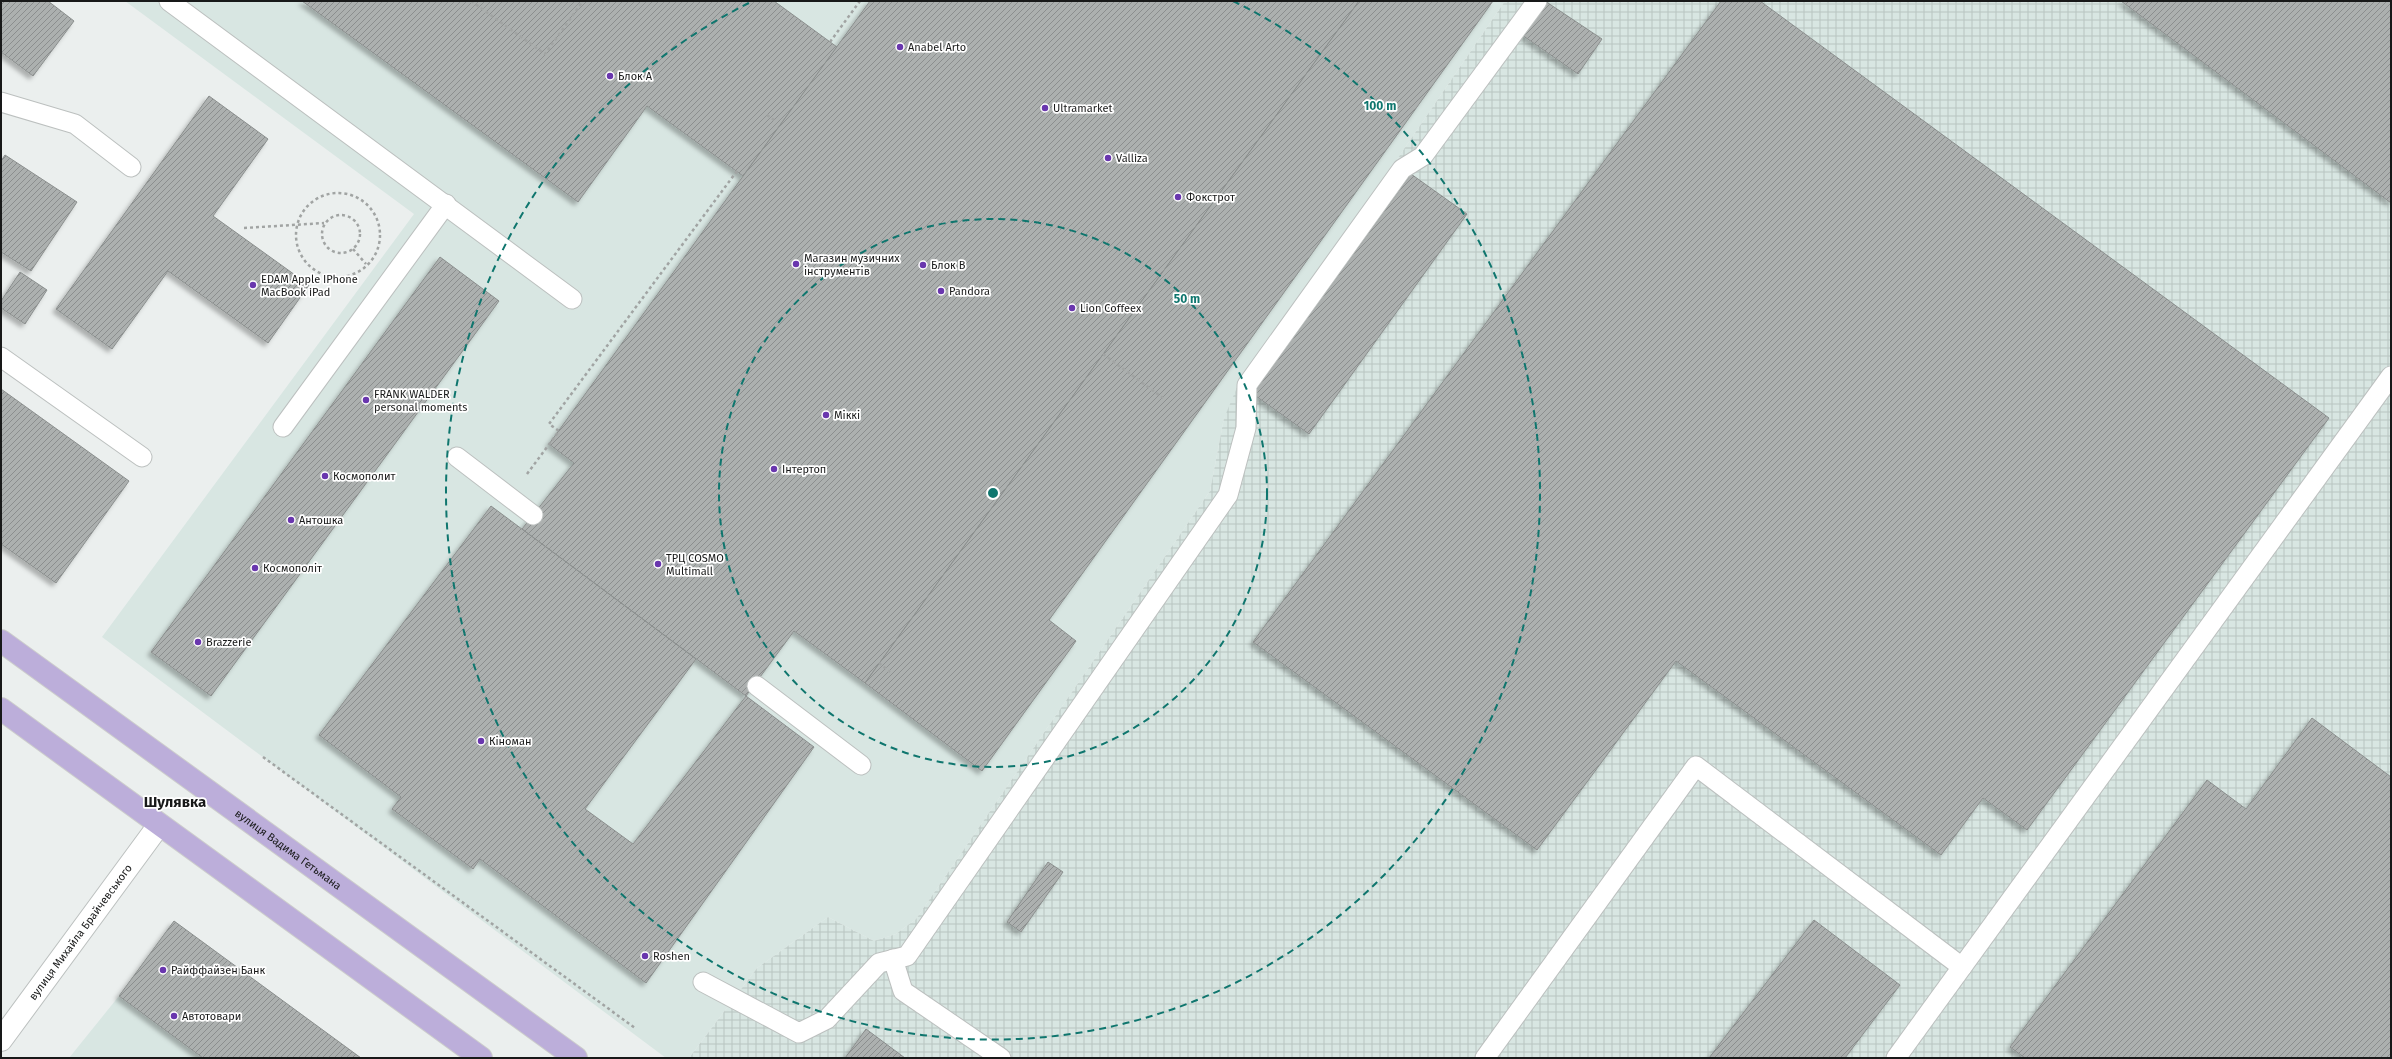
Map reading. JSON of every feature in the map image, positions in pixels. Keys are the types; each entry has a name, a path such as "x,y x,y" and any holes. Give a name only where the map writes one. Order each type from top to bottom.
{"main road":[{"name":"вулиця Вадима Гетьмана","path":"1,641 576,1058"},
{"path":"1,709 481,1058"}],"street":[{"name":"вулиця Михайла Брайчевського","path":"1,1040 159,825"}],"lane":[{"path":"170,1 446,204 572,299"},
{"path":"703,982 799,1033 827,1019 879,963 907,956 1228,495 1246,428 1247,386 1402,169 1423,156 1537,1"},
{"path":"1,102 75,124 131,167"},
{"path":"283,426 446,204"},
{"path":"1,357 142,457"},
{"path":"1896,1058 2391,376"},
{"path":"457,457 533,515"},
{"path":"757,686 860,765"},
{"path":"1485,1058 1696,766 1962,967"},
{"path":"893,959 903,991 1001,1058"}],"path":[{"path":"470,1 545,54 583,1"},
{"path":"830,42 860,1"},
{"path":"767,114 774,120"},
{"path":"525,476 559,431 550,424 737,171"},
{"path":"334,193 348,194 360,198 370,207 377,218 380,230 380,244 376,256 368,266 354,275 339,278 324,276 310,268 301,256 296,240 297,225 302,213 311,203 322,196 334,193"},
{"path":"341,214 350,216 357,223 360,232 359,241 353,249 345,253 336,253 328,248 322,241 321,232 324,223 332,216 341,214"},
{"path":"244,228 324,223"},
{"path":"353,249 368,266"},
{"path":"1103,354 1163,398"},
{"path":"879,663 890,672"},
{"path":"263,757 635,1028"}],"shaded area":[{"name":"ТРЦ COSMO Multimall","path":"125,1 1505,1 1331,256 1224,418 1210,491 916,919 896,934 874,941 828,917 757,968 689,1058 666,1058 102,637 414,214"},
{"path":"1505,1 2391,1 2391,1058 689,1058 757,968 828,917 874,941 896,934 916,919 1210,491 1224,418 1241,378 1331,256"},
{"path":"174,921 361,1058 69,1058 119,996"}],"building":[{"path":"1,1 48,1 74,21 33,76 1,52"},
{"name":"Блок A","path":"302,1 774,1 837,47 743,176 647,106 578,202"},
{"name":"Блок B","path":"870,1 1359,1 865,683 794,631 746,696 522,529 574,463 549,444"},
{"path":"1359,1 1493,1 1049,620 1076,641 982,771 865,683"},
{"path":"1545,1 1602,39 1578,74 1522,35"},
{"path":"1721,1 1760,1 2329,418 2027,830 1983,798 1941,855 1676,661 1537,850 1253,642"},
{"path":"2121,1 2391,1 2391,203"},
{"path":"209,96 268,139 213,216 309,285 268,343 168,271 112,349 56,309"},
{"path":"5,155 77,202 31,271 1,252 1,161"},
{"path":"1411,174 1467,214 1309,434 1253,394"},
{"name":"Космополит","path":"440,257 499,301 211,696 151,652"},
{"path":"20,272 47,290 25,324 1,308 1,301"},
{"path":"1,389 129,481 56,583 1,544"},
{"name":"Кіноман","path":"491,506 696,659 585,809 633,844 746,696 814,747 646,983 480,859 473,869 392,809 401,797 319,735"},
{"path":"2312,718 2391,777 2391,1058 2025,1058 2010,1047 2207,780 2246,809"},
{"path":"1048,862 1063,872 1021,932 1007,922"},
{"path":"1814,920 1900,985 1845,1058 1709,1058"},
{"path":"174,921 361,1058 203,1058 119,996"},
{"path":"866,1029 905,1058 845,1058"}],"place":[{"name":"Anabel Arto","path":"900,47"},
{"name":"Блок A","path":"610,76"},
{"name":"Ultramarket","path":"1045,108"},
{"name":"Valliza","path":"1108,158"},
{"name":"Фокстрот","path":"1178,197"},
{"name":"Магазин музичних інструментів","path":"796,264"},
{"name":"Блок B","path":"923,265"},
{"name":"EDAM Apple IPhone MacBook iPad","path":"253,285"},
{"name":"Pandora","path":"941,291"},
{"name":"Lion Coffeex","path":"1072,308"},
{"name":"FRANK WALDER personal moments","path":"366,400"},
{"name":"Міккі","path":"826,415"},
{"name":"Інтертоп","path":"774,469"},
{"name":"Космополит","path":"325,476"},
{"name":"Антошка","path":"291,520"},
{"name":"ТРЦ COSMO Multimall","path":"658,564"},
{"name":"Космополіт","path":"255,568"},
{"name":"Brazzerie","path":"198,642"},
{"name":"Кіноман","path":"481,741"},
{"name":"Roshen","path":"645,956"},
{"name":"Райффайзен Банк","path":"163,970"},
{"name":"Автотовари","path":"174,1016"}],"district":[{"name":"Шулявка","path":"175,802"}]}
